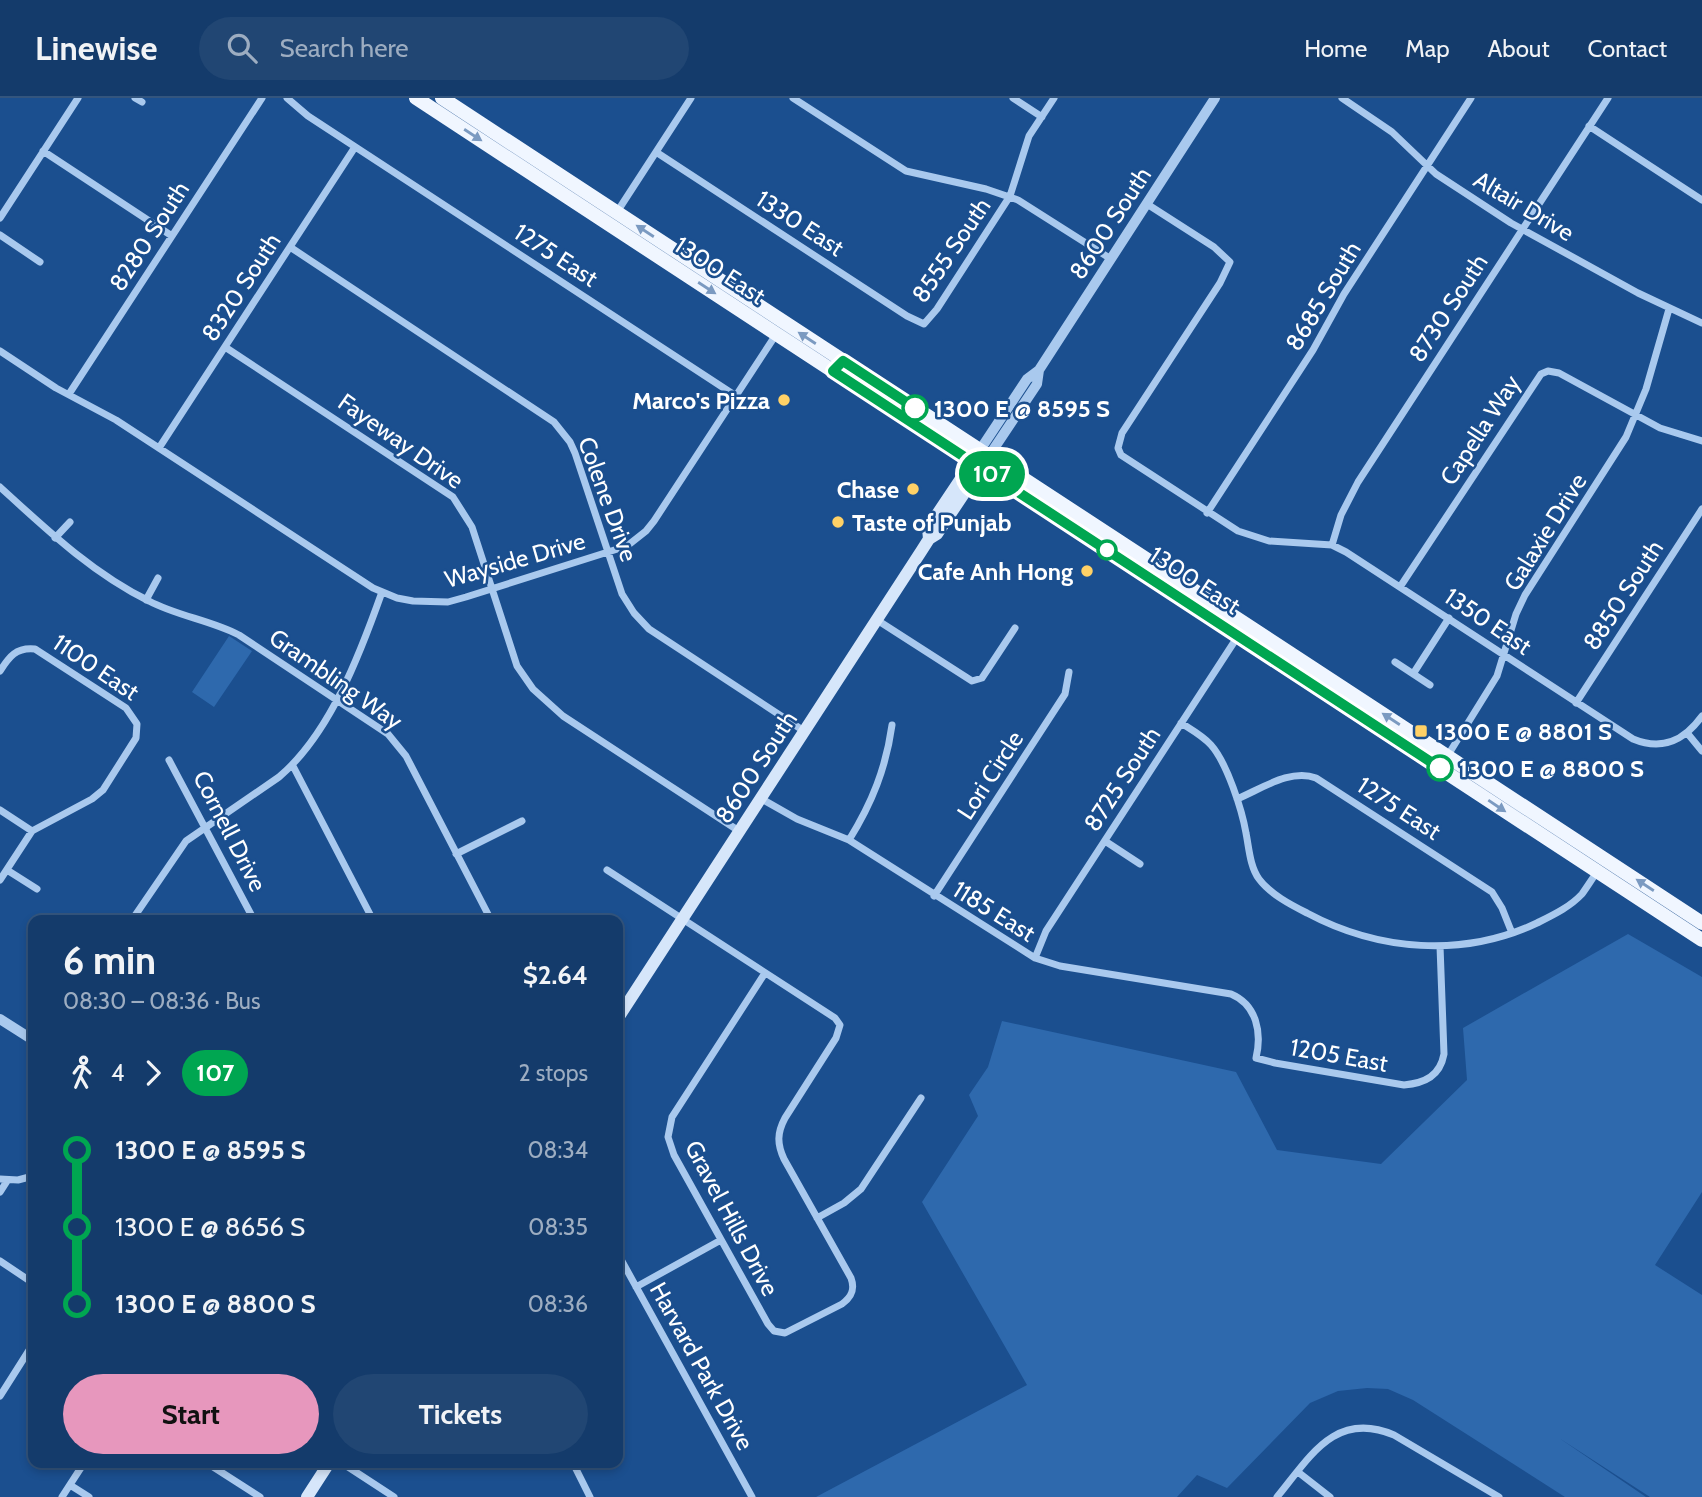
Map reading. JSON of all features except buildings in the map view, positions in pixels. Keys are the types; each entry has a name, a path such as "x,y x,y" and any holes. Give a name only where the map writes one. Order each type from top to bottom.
{"main road":[{"name":"1300 East","path":"416,98 612,218 1444,762 1702,923"},
{"name":"1300 East","path":"442,98 612,218"},
{"name":"8600 South","path":"623,1010 929,539 928,528 981,458"},
{"name":"1300 East","path":"1444,762 1597,872 1702,940"},
{"path":"307,1497 326,1468"}],"street":[{"path":"0,218 78,98"},
{"name":"8280 South","path":"69,394 262,98"},
{"name":"1275 East","path":"287,98 299,110 736,396"},
{"path":"612,218 691,98"},
{"path":"793,98 906,172 1010,196 1111,259"},
{"path":"1013,98 1042,117"},
{"name":"8555 South","path":"924,324 937,309 1010,196 1024,147 1054,98"},
{"name":"8600 South","path":"981,458 1027,379 1039,370 1215,98"},
{"name":"Altair Drive","path":"1342,98 1392,132 1426,167 1522,230 1669,309 1702,323"},
{"name":"8685 South","path":"1207,513 1314,350 1343,295 1471,98"},
{"name":"8730 South","path":"1332,545 1341,515 1358,482 1608,98"},
{"path":"1589,126 1702,200"},
{"name":"8320 South","path":"159,448 355,147"},
{"path":"43,151 172,236"},
{"name":"1330 East","path":"656,152 896,309 924,324"},
{"path":"1147,204 1214,247 1230,262 1220,283 1122,433 1118,449 1127,460 1238,531 1269,541 1332,545"},
{"path":"0,236 40,262"},
{"name":"Colene Drive","path":"290,247 554,422 575,453 622,594 634,613 649,629 804,731"},
{"name":"Galaxie Drive","path":"1444,762 1489,691 1505,656 1516,614 1525,595 1612,461 1636,416 1669,309"},
{"name":"Wayside Drive","path":"0,351 102,411 382,592 405,600 429,603 448,602 608,552 627,545 646,531 780,328"},
{"name":"Fayeway Drive","path":"225,347 453,497 472,527 517,666 542,699 563,716 739,831"},
{"name":"Capella Way","path":"1400,586 1541,374 1548,371 1559,373 1660,428 1702,440"},
{"name":"Grambling Way","path":"0,487 55,538 146,600 222,626 381,728 401,748 488,915"},
{"name":"8850 South","path":"1576,703 1702,509"},
{"path":"55,538 70,522"},
{"name":"1350 East","path":"1332,545 1400,586 1621,732 1645,744 1658,745 1668,744 1688,734"},
{"path":"146,600 158,578"},
{"path":"135,915 186,841 293,766 306,750 337,699 382,592"},
{"path":"1413,674 1449,618"},
{"path":"877,620 972,681 982,678 1015,628"},
{"name":"8725 South","path":"1035,958 1046,931 1242,630"},
{"name":"1100 East","path":"0,671 11,655 22,649 34,649 127,708 135,718 138,730 133,744 98,795 32,831"},
{"path":"1395,662 1430,685"},
{"name":"Lori Circle","path":"934,896 1065,694 1069,672"},
{"path":"1702,716 1688,734 1702,751"},
{"path":"1181,723 1202,736 1213,747 1243,816 1252,862 1259,879 1325,922 1377,940 1408,945 1440,946 1488,939 1512,933 1566,907 1581,895 1597,872"},
{"path":"849,840 878,785 885,765 892,725"},
{"name":"Cornell Drive","path":"169,760 206,825 251,915"},
{"path":"293,766 370,915"},
{"name":"1275 East","path":"1237,799 1290,776 1304,773 1316,778 1492,892 1512,933"},
{"name":"1185 East","path":"760,798 797,819 849,840 1035,958 1060,966 1231,995 1248,1004 1256,1023 1259,1046 1256,1058"},
{"path":"0,810 32,831 0,880"},
{"path":"456,854 522,821"},
{"path":"1105,841 1140,864"},
{"path":"7,870 37,889"},
{"path":"607,870 835,1018 840,1025 836,1038 785,1118 778,1136 784,1159 817,1218 844,1203 861,1189 921,1098"},
{"name":"1205 East","path":"1256,1058 1394,1084 1415,1084 1432,1077 1442,1063 1440,946"},
{"name":"Gravel Hills Drive","path":"765,973 672,1117 669,1127 670,1147 774,1331 791,1331 842,1304 852,1293 851,1278 817,1218"},
{"path":"0,1018 28,1037"},
{"path":"0,1192 3,1180 28,1177"},
{"path":"636,1287 721,1240"},
{"path":"0,1261 28,1280"},
{"name":"Harvard Park Drive","path":"623,1263 752,1497"},
{"path":"0,1395 28,1352"},
{"path":"1277,1497 1321,1444 1335,1434 1357,1427 1382,1430 1499,1497"},
{"path":"62,1497 81,1468"},
{"path":"215,1468 260,1497"},
{"path":"350,1468 394,1497"},
{"path":"576,1468 590,1497"},
{"path":"1298,1472 1330,1497"},
{"path":"70,1485 89,1497"}],"shaded area":[{"path":"229,636 252,651 214,707 192,692"},
{"path":"1628,934 1702,977 1702,1192 1655,1265 1702,1295 1702,1497 1650,1497 1559,1438 1646,1497 1565,1497 1413,1400 1388,1389 1367,1388 1338,1391 1310,1403 1227,1488 1197,1475 1177,1497 816,1497 1027,1385 922,1202 978,1116 969,1095 988,1067 1002,1021 1236,1072 1277,1150 1381,1164 1467,1080 1463,1028"}],"bus line":[{"name":"107","path":"915,408 843,361 833,371 1440,768"}],"place":[{"name":"Marco's Pizza","path":"784,400"},
{"name":"1300 E @ 8595 S","path":"915,408"},
{"name":"Chase","path":"913,489"},
{"name":"Taste of Punjab","path":"838,522"},
{"name":"Cafe Anh Hong","path":"1087,571"},
{"name":"1300 E @ 8801 S","path":"1421,731"},
{"name":"1300 E @ 8800 S","path":"1440,768"}]}
